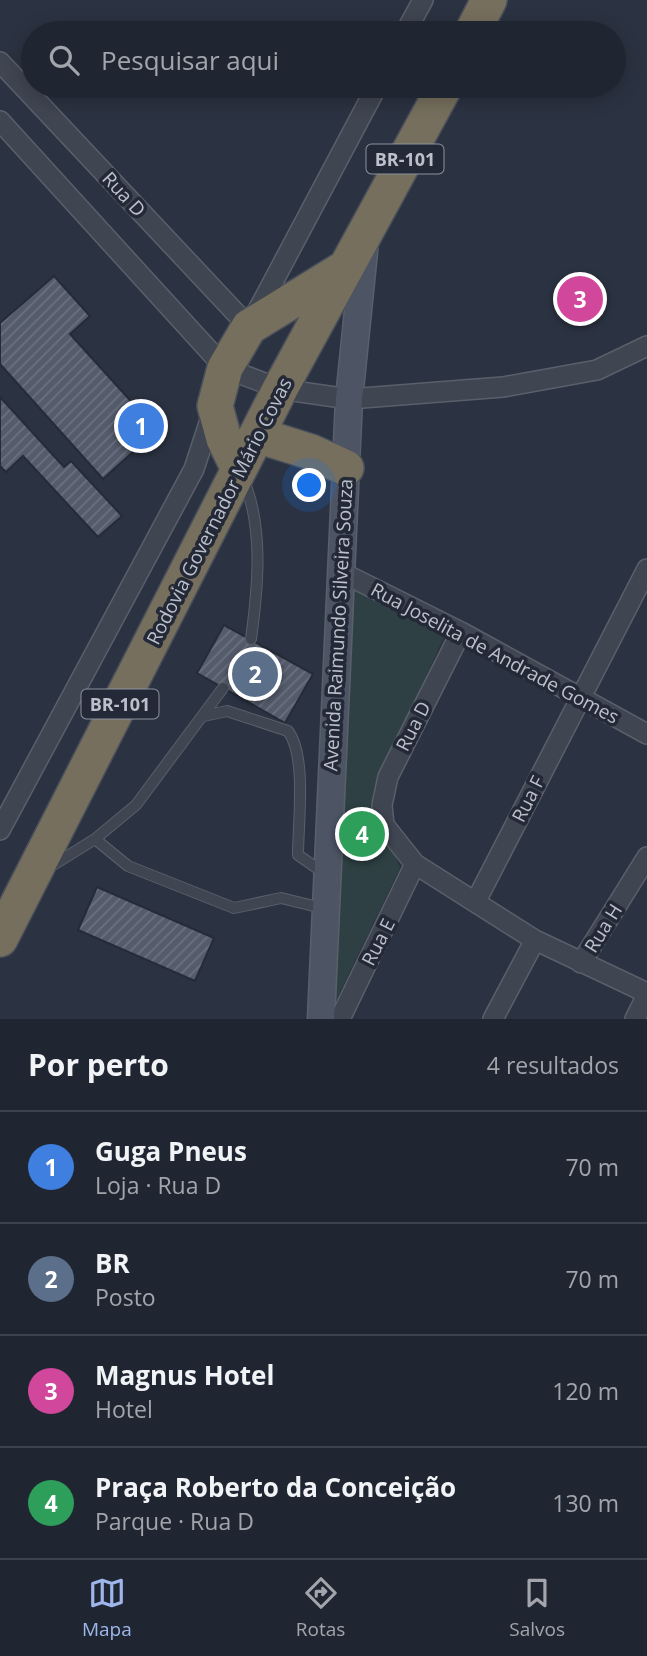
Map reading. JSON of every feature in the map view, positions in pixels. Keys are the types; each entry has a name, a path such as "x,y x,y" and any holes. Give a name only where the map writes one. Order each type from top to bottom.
{"highway":[{"path":"478,21 489,0"},
{"name":"Rodovia Governador Mário Covas","path":"0,939 280,389 438,98"},
{"path":"239,469 224,439 215,406 225,368 249,327 348,267"},
{"path":"257,435 301,448 346,468"}],"street":[{"path":"412,21 423,0"},
{"name":"Rua D","path":"0,62 21,84"},
{"name":"Rua D","path":"34,98 249,327"},
{"path":"249,327 371,98"},
{"path":"0,121 225,368 280,389 349,399 503,387 597,370 647,346"},
{"name":"Avenida Raimundo Silveira Souza","path":"321,1019 349,399 365,233"},
{"path":"0,830 194,469 215,406"},
{"name":"Rua F","path":"477,901 647,569"},
{"name":"Rua Joselita de Andrade Gomes","path":"343,573 461,632 647,734"},
{"name":"Rua D","path":"415,864 384,825 383,805 388,777 461,632"},
{"name":"Rua H","path":"581,963 647,858"},
{"path":"415,864 535,940 647,994 635,1019"},
{"name":"Rua E","path":"340,1019 415,864"},
{"path":"493,1019 535,940"}],"lane":[{"path":"239,469 253,502 255,530 257,568 251,639"},
{"path":"32,878 95,839 136,805 223,688"},
{"path":"204,716 228,711 288,731 294,739 299,761 298,855 328,875"},
{"path":"95,839 128,866 234,908 281,898 326,909"}],"shaded area":[{"path":"356,586 448,627 372,800 400,868 327,1019 323,1019"}],"building":[{"path":"54,276 90,316 70,334 157,430 103,479 0,364 0,323"},
{"path":"0,397 64,467 71,461 122,516 98,537 23,456 6,472 0,466"},
{"path":"224,625 313,674 285,723 197,673"},
{"path":"97,887 214,938 195,981 78,930"}],"place":[{"name":"Magnus Hotel","path":"580,299"},
{"name":"Guga Pneus","path":"141,426"},
{"name":"BR","path":"255,674"},
{"name":"Praça Roberto da Conceição","path":"362,834"}]}
